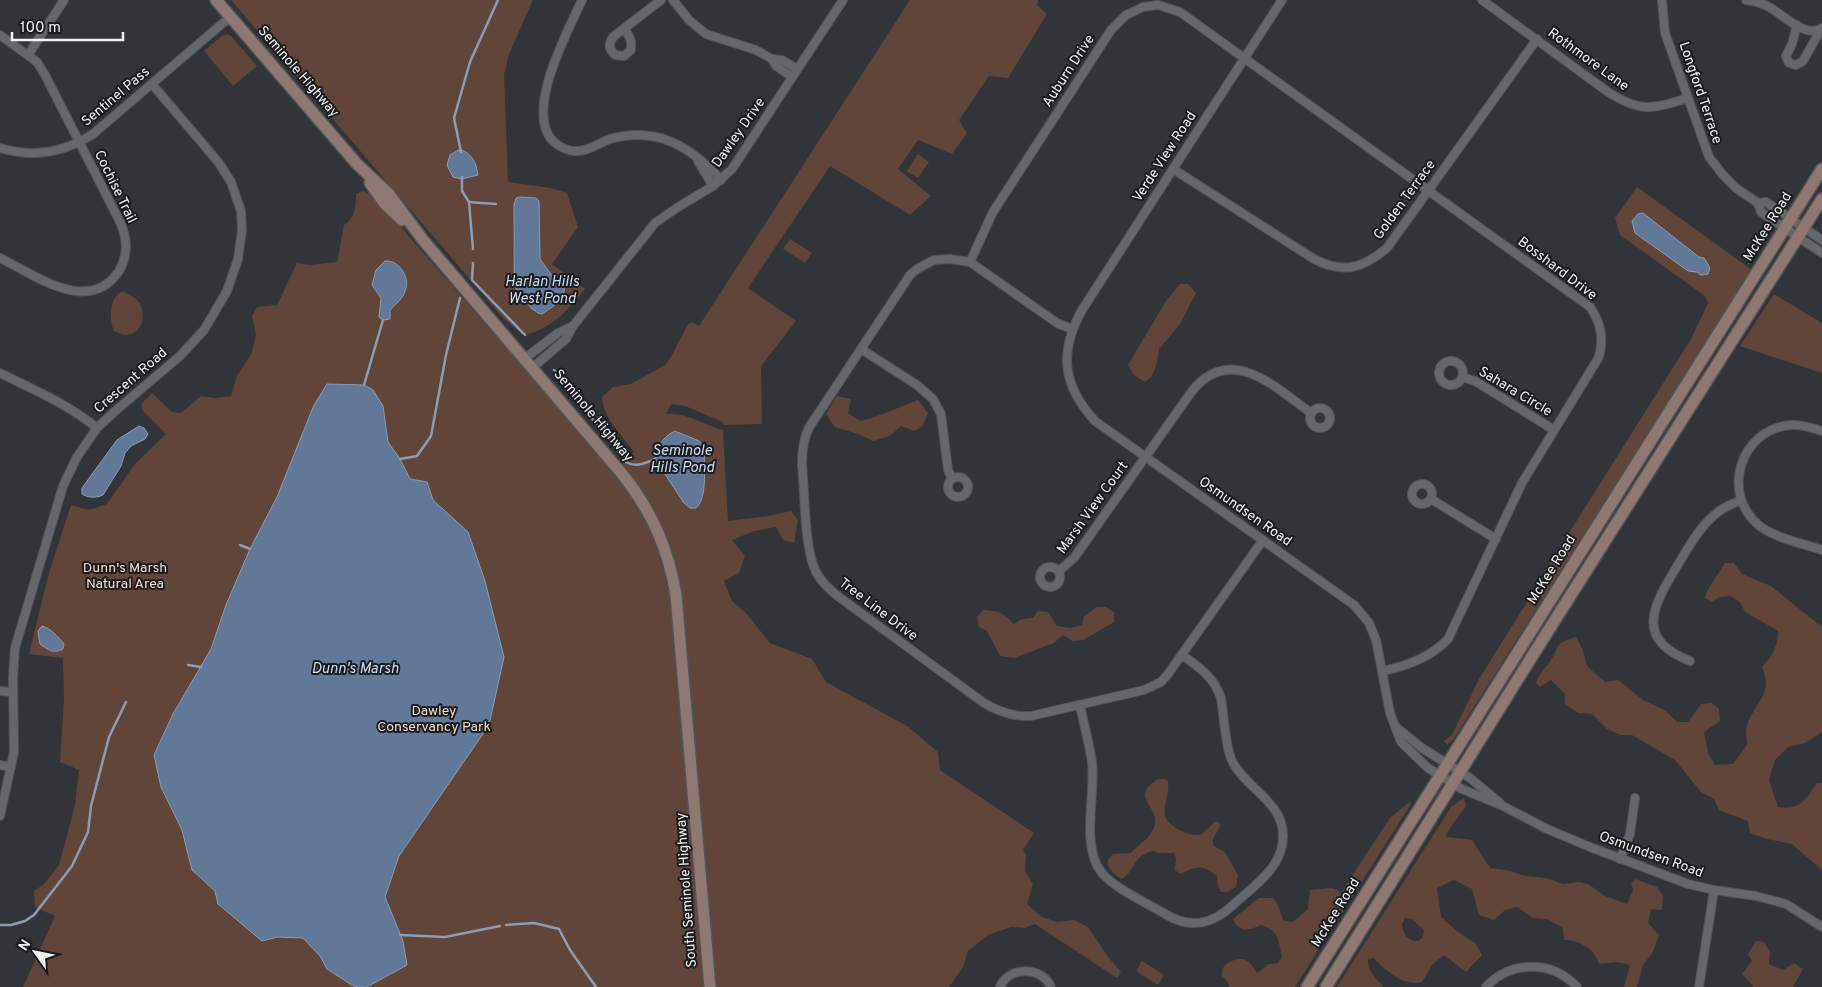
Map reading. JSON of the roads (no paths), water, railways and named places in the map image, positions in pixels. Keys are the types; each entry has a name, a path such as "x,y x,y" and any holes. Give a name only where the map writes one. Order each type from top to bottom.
{"main road":[{"name":"Seminole Highway","path":"216,0 357,164 385,204 423,240 528,364 636,492 648,511 669,558 676,594 694,791"},
{"name":"McKee Road","path":"1307,987 1822,169"},
{"path":"1326,987 1822,199"},
{"name":"South Seminole Highway","path":"694,791 710,987"}],"street":[{"path":"28,55 64,0"},
{"path":"582,0 555,58 548,83 544,113 545,126 551,138 564,148 578,152 618,137 648,135 677,144 707,166 720,180"},
{"path":"626,28 661,0"},
{"path":"673,0 689,20 706,34 756,50 772,59 782,60 798,69"},
{"name":"Dawley Drive","path":"528,364 566,339 574,326 655,223 713,186 740,158 843,0"},
{"name":"Verde View Road","path":"1072,329 1082,310 1282,0"},
{"name":"Rothmore Lane","path":"1482,0 1608,92 1630,104 1651,108 1688,98"},
{"name":"Longford Terrace","path":"1662,0 1666,33 1709,157 1736,188 1758,203 1766,202 1788,223 1801,232"},
{"path":"1746,0 1762,3 1810,32 1822,28"},
{"name":"Auburn Drive","path":"970,262 993,212 1104,40 1126,14 1151,5 1174,10 1244,58"},
{"name":"Sentinel Pass","path":"0,148 23,153 40,153 59,150 79,142 93,134 230,17"},
{"path":"1797,25 1792,44 1786,56 1789,63 1796,65 1803,61 1822,28"},
{"name":"Cochise Trail","path":"0,35 36,62 45,76 124,230 126,244 125,256 120,269 113,278 94,291 82,293 67,291 0,258"},
{"name":"Golden Terrace","path":"1173,169 1327,266 1345,268 1359,266 1372,260 1387,248 1537,39"},
{"name":"Bosshard Drive","path":"1244,58 1585,302 1595,314 1600,324 1602,337 1599,357 1522,483 1448,639 1439,649 1429,655 1383,671"},
{"path":"772,59 776,66 792,77"},
{"name":"Crescent Road","path":"0,816 11,767 14,732 15,648 59,495 77,457 97,428 180,356 204,330 227,290 237,262 242,230 241,211 231,182 219,163 152,84"},
{"path":"698,159 713,186"},
{"path":"1801,232 1822,240"},
{"path":"1801,232 1822,253"},
{"name":"Tree Line Drive","path":"1072,329 1057,323 970,262 942,259 926,263 917,269 904,283 810,426 803,447 802,465 810,550 814,565 826,586 839,598 995,710 1021,717 1040,715 1080,706 1152,687 1168,674 1263,540"},
{"name":"Dawley Drive","path":"528,364 558,333 574,326"},
{"name":"Osmundsen Road","path":"1072,329 1068,345 1067,364 1071,384 1076,397 1095,421 1354,605 1366,618 1374,634 1390,713 1401,742 1428,768 1476,796 1503,806 1546,829 1620,859 1688,884 1756,896 1786,904 1822,927"},
{"path":"861,349 917,385 938,406 942,419 948,470 952,479"},
{"name":"Marsh View Court","path":"1059,571 1074,558 1199,382 1208,376 1236,369 1252,373 1312,413"},
{"path":"0,374 64,405 80,414 97,428"},
{"name":"Sahara Circle","path":"1462,377 1476,381 1554,430"},
{"path":"1822,431 1791,425 1769,431 1755,440 1743,458 1740,467 1739,488 1741,500 1750,515 1762,527 1778,535 1822,550"},
{"path":"1431,499 1496,538"},
{"path":"1690,661 1670,651 1656,635 1653,618 1658,597 1693,541 1710,519 1723,508 1741,500"},
{"path":"1080,706 1092,761 1090,843 1097,866 1113,883 1178,921 1194,924 1213,920 1228,910 1274,867 1280,852 1283,832 1279,815 1274,808 1241,774 1230,758 1218,689 1207,674 1182,655"},
{"path":"0,691 13,692"},
{"name":"Osmundsen Road","path":"1397,728 1422,748 1448,763 1485,789 1503,806"},
{"path":"0,765 11,767"},
{"path":"1620,859 1630,834 1635,798"},
{"path":"1699,987 1714,890"},
{"path":"1486,987 1509,970 1537,966 1558,972 1577,987"},
{"path":"1000,987 1008,976 1026,971 1045,978 1051,987"}],"water":[{"path":"460,149 473,159 478,175 462,179 453,177 447,165 450,155"},
{"name":"Harlan Hills West Pond","path":"516,198 536,198 539,201 540,259 550,273 564,286 561,299 542,314 531,308 514,286 514,205"},
{"path":"1643,213 1699,257 1704,258 1710,268 1708,274 1701,275 1697,272 1688,271 1635,233 1632,221 1638,214"},
{"path":"385,261 390,261 399,266 407,283 404,295 390,310 390,319 383,320 379,317 381,298 372,285 376,270"},
{"name":"Dunn's Marsh","path":"327,384 364,385 373,390 383,406 388,442 400,459 410,479 427,482 433,500 468,532 485,581 504,657 489,725 399,856 385,897 403,941 407,965 367,987 355,987 327,969 320,956 303,938 278,937 262,941 218,904 215,891 192,870 182,830 161,787 154,755 173,714 211,649 226,605 250,549 277,497 314,405"},
{"path":"139,426 144,428 148,434 145,439 131,446 125,453 121,466 103,495 92,497 82,494 82,488 117,440"},
{"name":"Seminole Hills Pond","path":"675,431 699,441 704,448 704,489 700,503 696,508 690,508 684,503 655,459 661,442"},
{"path":"42,626 57,636 64,644 63,649 51,651 40,644 38,631"}],"waterway":[{"path":"461,152 454,118 470,62 498,0"},
{"path":"462,177 462,191 469,202 473,249"},
{"path":"469,202 496,204"},
{"path":"473,263 472,280 525,335"},
{"path":"400,459 417,456 431,436 446,355 460,298"},
{"path":"364,385 383,320"},
{"path":"554,370 619,453"},
{"path":"626,462 637,465 655,459"},
{"path":"240,545 250,549"},
{"path":"188,665 201,667"},
{"path":"0,925 11,925 25,921 34,915 72,866 88,832 91,806 109,737 126,702"},
{"path":"506,925 534,923 559,929 570,950 596,987"},
{"path":"400,935 445,937 500,926"}],"park label":[{"name":"Dunn's Marsh Natural Area","path":"125,576"},
{"name":"Dawley Conservancy Park","path":"434,720"}]}
